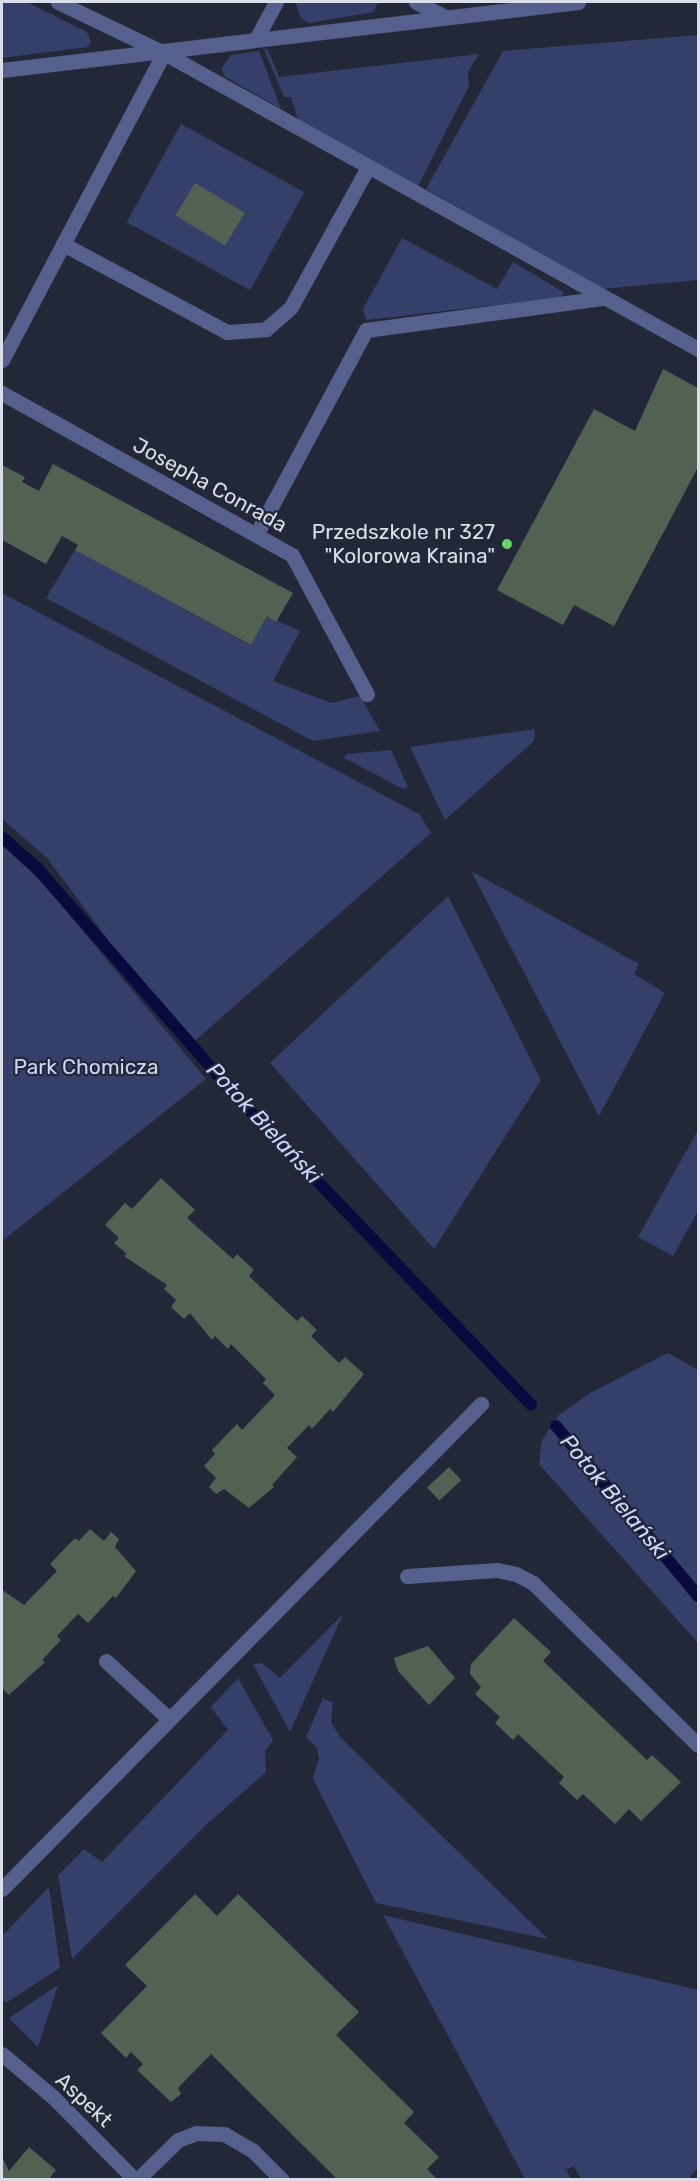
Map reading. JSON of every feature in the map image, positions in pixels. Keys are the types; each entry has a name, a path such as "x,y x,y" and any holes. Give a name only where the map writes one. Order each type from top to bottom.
{"street":[{"path":"57,2 164,53 699,349"},
{"path":"255,39 276,2"},
{"path":"416,2 446,17"},
{"path":"2,70 164,53 255,39 539,4 578,2"},
{"path":"2,360 164,53"},
{"path":"63,244 227,332 266,329 291,307 368,167"},
{"path":"256,535 366,330 604,298"},
{"name":"Josepha Conrada","path":"2,393 292,555 367,694"},
{"path":"2,1889 168,1718 480,1404"},
{"path":"407,1576 497,1570 516,1574 533,1583 699,1745"},
{"path":"106,1661 168,1718"},
{"name":"Aspekt","path":"2,2054 52,2097 136,2180"},
{"path":"136,2180 178,2140 196,2133 224,2134 253,2151 282,2180"}],"green space":[{"path":"2,2 27,2 87,32 91,42 88,47 2,58"},
{"path":"295,2 378,2 374,12 309,23 301,18"},
{"path":"698,35 698,280 601,289 426,189 503,51"},
{"path":"264,49 268,50 279,77 479,54 468,72 469,86 418,186 298,120 291,97 284,97"},
{"path":"259,51 281,109 224,76 222,68 231,55"},
{"path":"181,124 304,192 250,290 127,222"},
{"path":"402,238 497,289 513,262 565,293 558,298 366,320 363,309"},
{"path":"75,550 250,645 267,616 300,631 273,681 331,703 360,696 380,731 313,741 46,598"},
{"path":"2,593 419,814 431,833 188,1047 47,858 2,819"},
{"path":"535,729 534,741 445,820 410,747"},
{"path":"391,750 408,787 403,789 344,758 347,754"},
{"name":"Park Chomicza","path":"2,845 43,883 206,1079 2,1241"},
{"path":"471,871 639,964 634,974 665,993 599,1116"},
{"path":"448,896 541,1080 434,1249 270,1063"},
{"path":"697,1132 698,1211 673,1256 638,1237"},
{"path":"668,1353 698,1370 698,1643 539,1464 542,1440 559,1415 590,1393"},
{"path":"343,1614 290,1732 253,1664 262,1663 280,1678"},
{"path":"238,1678 273,1740 265,1751 266,1772 207,1824 72,1959 58,1875 84,1849 102,1862 228,1730 211,1707"},
{"path":"323,1698 333,1703 331,1722 340,1737 548,1939 376,1903 313,1779 319,1758 317,1748 306,1737"},
{"path":"49,1887 60,1968 7,2002 2,2001 2,1936"},
{"path":"383,1915 698,1990 698,2168 688,2179 581,2180 574,2166 566,2170 571,2179 525,2179"},
{"path":"58,1985 38,2047 9,2018"}],"building":[{"path":"195,183 245,213 225,245 175,216"},
{"path":"663,369 698,388 698,467 614,626 574,605 563,625 497,590 594,409 635,431"},
{"path":"53,464 293,593 276,622 267,616 251,645 75,550 78,545 62,536 46,564 2,540 2,465 25,477 22,482 39,491"},
{"path":"161,1178 195,1210 187,1218 233,1259 237,1254 254,1270 249,1276 297,1321 302,1316 317,1330 311,1336 339,1363 345,1357 364,1374 333,1412 330,1409 312,1429 309,1425 287,1448 297,1457 272,1485 274,1487 249,1508 224,1489 216,1494 209,1487 216,1478 204,1466 215,1454 212,1450 237,1424 242,1430 275,1395 263,1383 266,1379 231,1344 228,1349 215,1336 212,1340 190,1313 184,1319 171,1307 176,1300 164,1289 167,1285 124,1256 127,1254 114,1243 119,1238 105,1225 125,1203 132,1209"},
{"path":"449,1467 461,1480 439,1501 427,1487"},
{"path":"90,1529 104,1541 111,1532 119,1539 115,1547 136,1571 116,1598 113,1596 88,1623 78,1614 57,1636 61,1640 42,1660 45,1662 9,1695 2,1688 2,1590 24,1605 57,1571 50,1564 75,1538 79,1541"},
{"path":"514,1618 551,1652 543,1661 647,1760 652,1755 681,1782 641,1821 629,1809 615,1824 583,1794 577,1800 559,1783 564,1777 518,1734 513,1740 495,1723 500,1717 475,1694 481,1687 470,1674 471,1664"},
{"path":"428,1646 455,1678 429,1705 398,1671 394,1658"},
{"path":"195,1894 217,1916 238,1894 359,2012 336,2035 414,2112 404,2123 439,2157 427,2169 438,2180 338,2180 211,2054 178,2088 181,2094 171,2102 137,2070 143,2064 131,2052 126,2058 101,2033 147,1986 125,1965"},
{"path":"29,2147 56,2170 48,2180 2,2180 2,2157 9,2171"}],"waterway":[{"name":"Potok Bielański","path":"2,837 37,868 236,1096 531,1405"},
{"name":"Potok Bielański","path":"556,1426 698,1596"}],"place":[{"name":"Przedszkole nr 327 \"Kolorowa Kraina\"","path":"507,544"}]}
